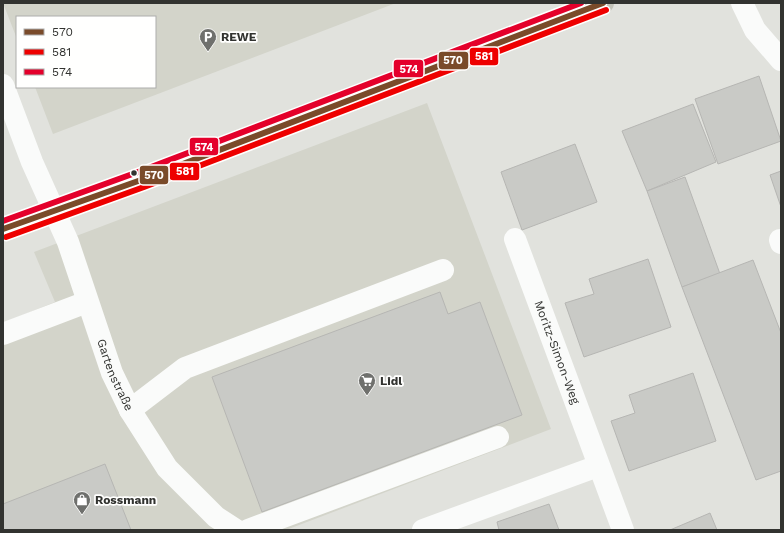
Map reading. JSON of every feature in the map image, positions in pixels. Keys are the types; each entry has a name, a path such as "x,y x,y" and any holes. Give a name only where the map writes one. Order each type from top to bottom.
{"main road":[{"path":"3,229 141,180 603,3"}],"street":[{"path":"742,3 755,30 781,60"},
{"name":"Gartenstraße","path":"3,85 32,162 68,242 112,373 130,410 167,468 210,523 236,530"},
{"name":"Moritz-Simon-Weg","path":"515,239 623,530"},
{"path":"130,410 185,368 443,270"},
{"path":"3,334 87,302"},
{"path":"248,530 498,438"},
{"path":"423,530 598,466"}],"shaded area":[{"name":"REWE","path":"3,3 396,3 53,134 35,88 156,88 156,16 16,16 16,36"},
{"path":"427,103 551,429 286,530 3,530 3,323 55,302 34,252"}],"building":[{"path":"759,76 781,141 718,164 695,99"},
{"path":"693,104 716,162 647,191 622,131"},
{"path":"575,144 597,202 522,230 501,172"},
{"path":"781,171 781,207 770,175"},
{"path":"685,177 720,274 682,287 647,191"},
{"path":"648,259 671,327 584,357 565,303 594,294 589,279"},
{"path":"753,260 781,333 781,471 756,480 682,287"},
{"name":"Lidl","path":"440,292 448,314 480,302 522,415 262,512 212,377"},
{"path":"693,373 716,441 629,471 611,421 635,413 629,395"},
{"path":"105,464 131,530 3,530 3,504"},
{"path":"549,504 559,530 499,530 497,522"},
{"path":"710,513 717,530 670,530"}],"transit line":[{"name":"574","path":"3,221 138,172 581,3"},
{"name":"570","path":"3,229 141,180 603,3"},
{"name":"581","path":"6,237 144,187 606,10"}],"place":[{"name":"REWE","path":"208,52"},
{"name":"Lidl","path":"367,396"},
{"name":"Rossmann","path":"82,515"}]}
